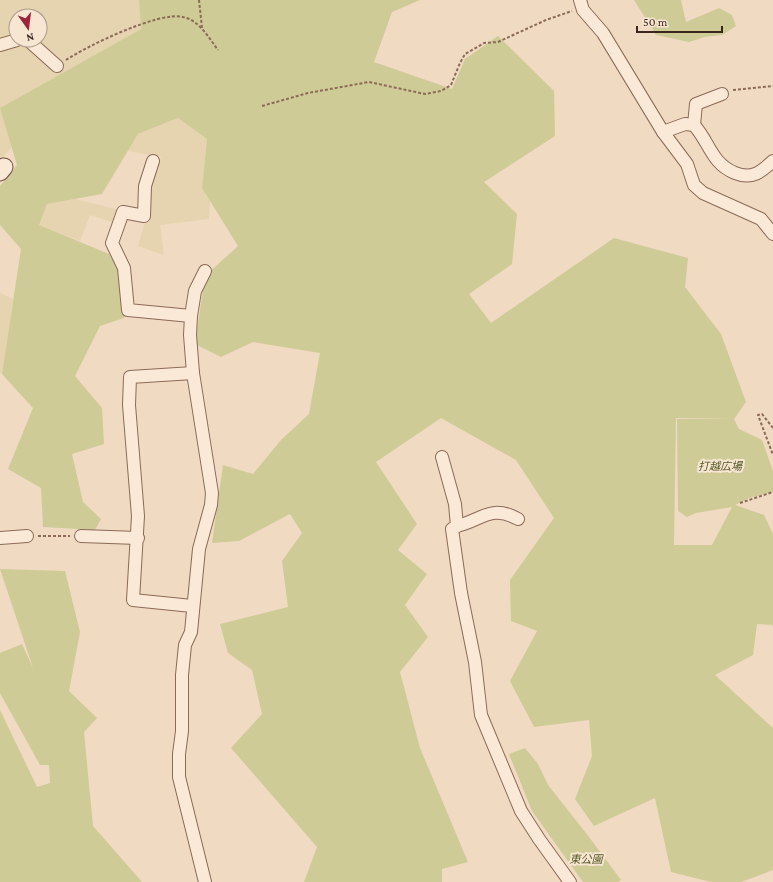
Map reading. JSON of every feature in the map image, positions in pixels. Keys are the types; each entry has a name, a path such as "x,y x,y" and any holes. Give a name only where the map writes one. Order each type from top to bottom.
{"street":[{"path":"582,5 603,33 663,132 687,164 694,185 703,193 761,219 773,234"},
{"path":"37,48 57,66"},
{"path":"694,125 696,104 722,94"},
{"path":"663,132 685,124 694,125 702,134 711,152 723,167 742,176 753,176 773,161"},
{"path":"153,161 145,186 144,216 123,212 112,243 124,268 128,310 191,316"},
{"path":"204,271 195,291 191,316 193,373 212,493 211,505 199,549 192,606 191,632 185,645 182,675 182,731 179,754 179,777 205,882"},
{"path":"192,606 133,600 138,538 138,516 129,405 130,376 193,373"},
{"path":"442,457 454,504 457,526"},
{"path":"518,518 510,514 488,512 471,523 457,526 452,529 461,593 474,662 481,715 521,811 570,882"},
{"path":"0,538 27,536"},
{"path":"81,536 138,538"}],"path":[{"path":"199,0 202,28"},
{"path":"262,106 308,93 369,82 425,94 441,91 451,85 465,54 484,43 498,42 546,20 575,10 582,5"},
{"path":"57,66 86,47 160,17 183,16 202,28 218,50"},
{"path":"722,94 737,88 773,86"},
{"path":"773,428 762,414 758,415 771,446 773,455"},
{"path":"740,503 773,492"},
{"path":"27,536 81,536"}],"shaded area":[{"path":"0,0 139,0 141,29 0,108"},
{"path":"0,108 12,147 0,160"},
{"path":"178,118 207,139 202,188 210,201 209,219 160,225 164,255 138,246 146,219 150,185 161,157 128,151 138,134"},
{"path":"75,199 120,210 115,223 90,215 80,241 38,225 47,204"},
{"path":"0,293 13,299 2,374 0,373"}],"green space":[{"name":"打越広場","path":"139,0 420,0 392,12 374,62 452,89 465,59 498,36 554,91 555,136 484,182 517,214 512,264 469,294 491,323 614,238 688,258 685,287 721,334 746,402 734,419 739,429 762,440 773,471 773,492 749,498 735,505 764,515 773,534 773,627 772,625 757,624 753,655 715,675 773,728 773,870 741,882 711,882 671,872 655,798 594,826 575,799 592,756 589,720 534,727 510,681 537,631 511,621 510,580 554,518 516,460 441,418 376,462 417,524 398,550 427,574 405,605 428,637 400,672 420,748 468,862 442,869 442,882 304,882 317,847 231,748 262,714 252,670 228,653 220,624 288,607 282,561 302,533 290,514 239,541 212,543 223,465 253,474 281,440 309,414 320,353 253,342 221,357 195,344 205,276 238,246 202,188 207,139 178,118 138,134 102,194 47,204 39,225 109,254 131,283 124,318 100,326 75,376 102,408 104,444 72,454 83,502 101,519 95,530 43,527 41,488 8,469 33,408 2,374 21,249 0,225 0,186 17,165 0,108 141,29","holes":["676,418 734,419 677,419 678,511 687,517 696,513 732,507 712,545 674,545"]},
{"path":"634,0 681,0 686,22 719,8 732,15 736,26 722,35 705,37 689,42 656,35"},
{"path":"0,569 65,571 80,632 69,691 97,718 84,732 93,826 142,882 0,882 0,710 37,787 50,783 49,765 40,765 0,693 0,653 22,644 33,668"},
{"name":"東公園","path":"525,748 538,764 548,785 621,880 618,882 583,882 532,811 509,754"}]}
